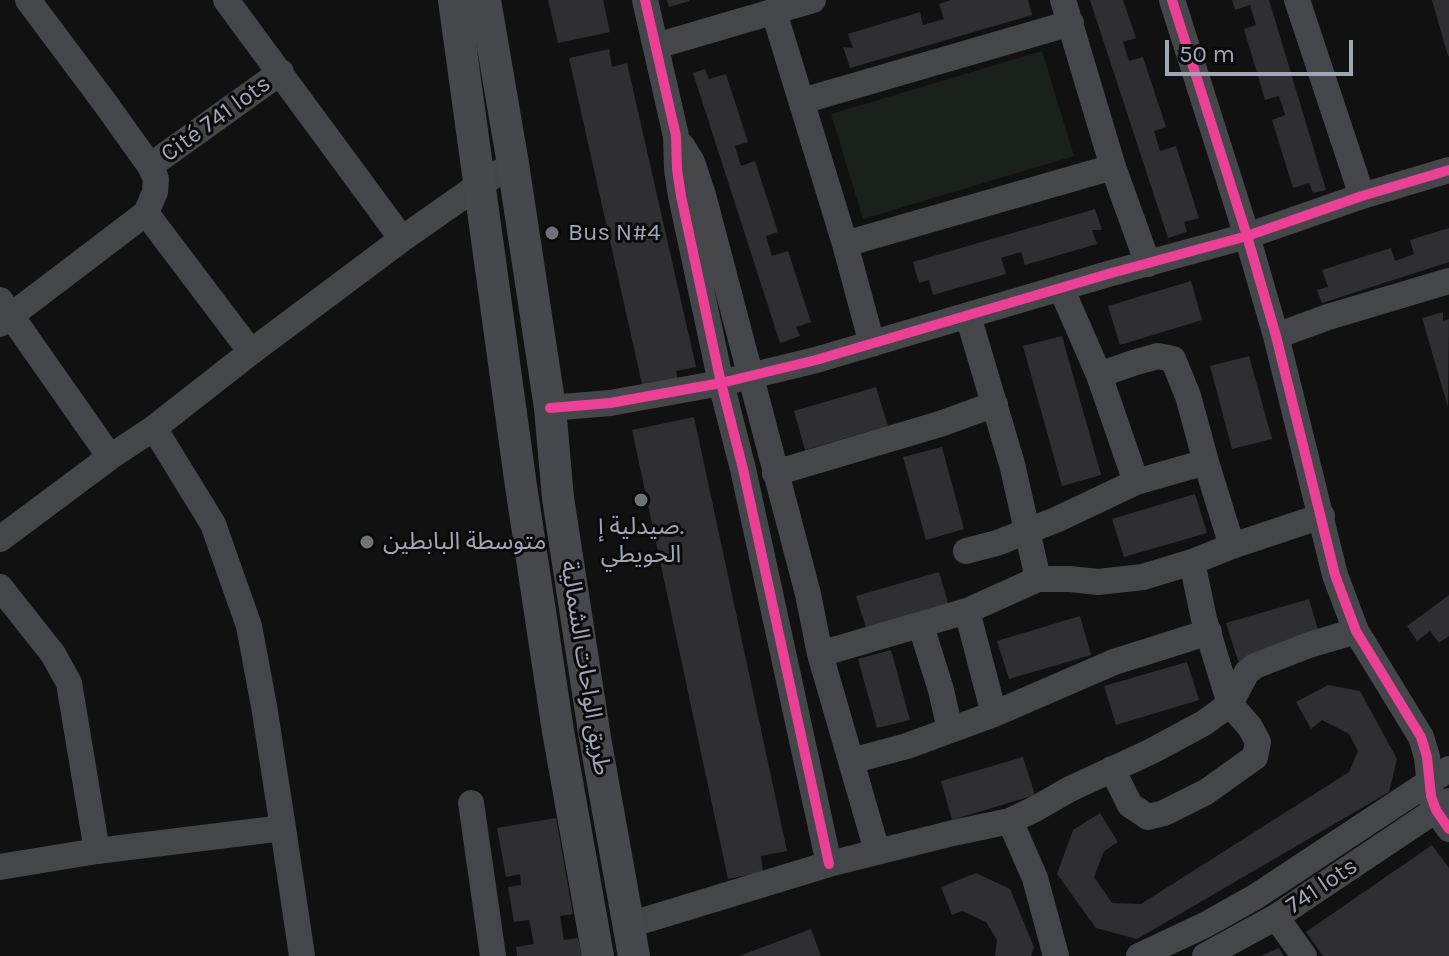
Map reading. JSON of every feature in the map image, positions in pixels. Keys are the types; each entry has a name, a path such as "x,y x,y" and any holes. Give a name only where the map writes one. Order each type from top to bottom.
{"main road":[{"name":"طريق الواحات الشمالية","path":"454,0 556,716 598,956"},
{"name":"طريق الواحات الشمالية","path":"485,0 550,408 558,498 581,652 631,941"}],"street":[{"path":"226,0 402,239"},
{"path":"645,0 676,136 681,196 829,864"},
{"path":"656,46 813,0"},
{"path":"1172,0 1276,336 1335,575 1356,631 1421,737 1427,757 1439,776 1445,813"},
{"path":"1297,0 1362,196"},
{"path":"39,4 156,179 155,192 146,213 4,313 110,457"},
{"path":"774,12 845,244 872,344"},
{"path":"802,101 1067,12 1113,167 1148,264"},
{"name":"Cité 741 lots","path":"150,166 281,72"},
{"path":"676,136 692,162 703,195 808,594 820,654 877,851"},
{"path":"0,539 154,428 402,239 513,164"},
{"path":"845,244 1113,167"},
{"path":"550,408 610,403 749,377 1247,236 1449,170"},
{"path":"146,213 251,352"},
{"path":"1276,336 1449,281"},
{"path":"1061,288 1099,375 1136,482"},
{"path":"968,316 1012,464 1038,579"},
{"path":"1099,375 1158,356 1173,359 1188,396 1232,546"},
{"path":"775,473 940,424 995,404"},
{"path":"154,428 213,524 249,626 302,956"},
{"path":"966,551 1026,532 1136,482 1206,462"},
{"path":"820,654 967,611 1038,579 1098,582 1143,577 1322,516"},
{"path":"1112,769 1130,805 1148,817 1164,813 1206,792 1255,757 1258,742 1250,727 1230,704 1192,562"},
{"path":"0,587 53,654 69,683 97,851"},
{"path":"967,611 994,714"},
{"path":"921,626 950,730"},
{"path":"631,941 829,864 1010,821 1191,730 1230,704 1247,672 1255,666 1356,631"},
{"path":"851,761 907,746 994,714 1114,662 1209,632"},
{"path":"1139,956 1255,897 1439,776"},
{"path":"471,803 493,956"},
{"name":"741 lots","path":"1205,956 1276,917 1445,813"},
{"path":"1010,821 1035,878 1056,956"},
{"path":"0,867 97,851 283,828"},
{"path":"1276,917 1304,956"}],"shaded area":[{"path":"1042,51 1074,156 863,219 831,114"}],"building":[{"path":"548,0 603,0 610,32 558,43"},
{"path":"667,0 689,0 690,1 669,7"},
{"path":"951,0 1028,0 1032,15 850,68 843,47 853,48 848,34 920,12 923,25 944,19 939,4"},
{"path":"1090,0 1123,0 1136,38 1123,42 1129,61 1143,57 1166,127 1154,131 1160,151 1176,146 1199,218 1184,222 1187,232 1168,238"},
{"path":"1232,0 1269,0 1326,190 1313,193 1309,183 1293,188 1272,120 1285,115 1279,96 1265,100 1244,29 1256,25 1250,5 1235,10"},
{"path":"1432,0 1449,0 1449,56 1448,56"},
{"path":"609,49 612,67 627,63 696,367 676,371 679,386 644,393 569,58"},
{"path":"705,69 709,79 726,74 748,142 735,146 741,166 755,161 778,232 766,236 772,256 788,251 811,322 796,327 800,336 780,343 693,73"},
{"path":"1095,209 1102,230 1092,230 1097,244 1025,265 1021,252 1001,258 1006,274 933,295 929,280 919,283 913,262"},
{"path":"1449,228 1449,262 1322,303 1317,290 1328,287 1322,270 1391,248 1395,261 1414,254 1410,240"},
{"path":"1191,281 1202,320 1120,345 1108,306"},
{"path":"1443,312 1443,321 1449,319 1448,407 1422,318"},
{"path":"1062,336 1101,475 1062,486 1023,346"},
{"path":"1249,356 1272,439 1232,449 1210,366"},
{"path":"876,387 888,426 805,450 794,411"},
{"path":"694,417 787,851 761,856 763,872 728,879 632,430"},
{"path":"942,447 964,529 926,540 903,457"},
{"path":"1195,494 1207,533 1124,557 1112,519"},
{"path":"939,572 950,610 868,634 856,596"},
{"path":"1449,595 1449,636 1439,643 1430,631 1417,641 1407,626"},
{"path":"1309,599 1320,637 1238,661 1226,623"},
{"path":"1080,616 1091,655 1009,679 997,641"},
{"path":"891,650 910,720 877,728 858,659"},
{"path":"1187,662 1199,700 1116,725 1104,686"},
{"path":"1328,685 1360,691 1397,759 1389,792 1137,939 1096,928 1057,874 1073,830 1100,813 1118,842 1104,851 1094,877 1112,903 1141,904 1349,772 1358,751 1349,734 1322,720 1311,729 1296,702"},
{"path":"1023,757 1035,795 952,820 941,781"},
{"path":"556,818 573,914 560,916 564,940 578,938 582,956 517,956 516,947 534,944 529,920 514,922 508,887 521,885 520,874 506,877 497,828"},
{"path":"1432,845 1449,868 1449,956 1323,956 1306,932"},
{"path":"976,873 1010,889 1034,947 1031,956 995,956 997,940 986,922 962,911 952,915 941,887"},
{"path":"811,929 821,956 739,956"},
{"path":"1279,948 1284,956 1261,956"}],"cycle path":[{"path":"645,0 676,136 681,196 829,864"},
{"path":"1172,0 1276,336 1335,575 1356,631 1421,737 1427,757 1431,796 1449,829"},
{"path":"550,408 610,403 721,383 816,360 1247,236 1449,170"}],"place":[{"name":"Bus N#4","path":"552,233"},
{"name":"صيدلية إ. الحويطي","path":"641,500"},
{"name":"متوسطة البابطين","path":"367,542"}]}
